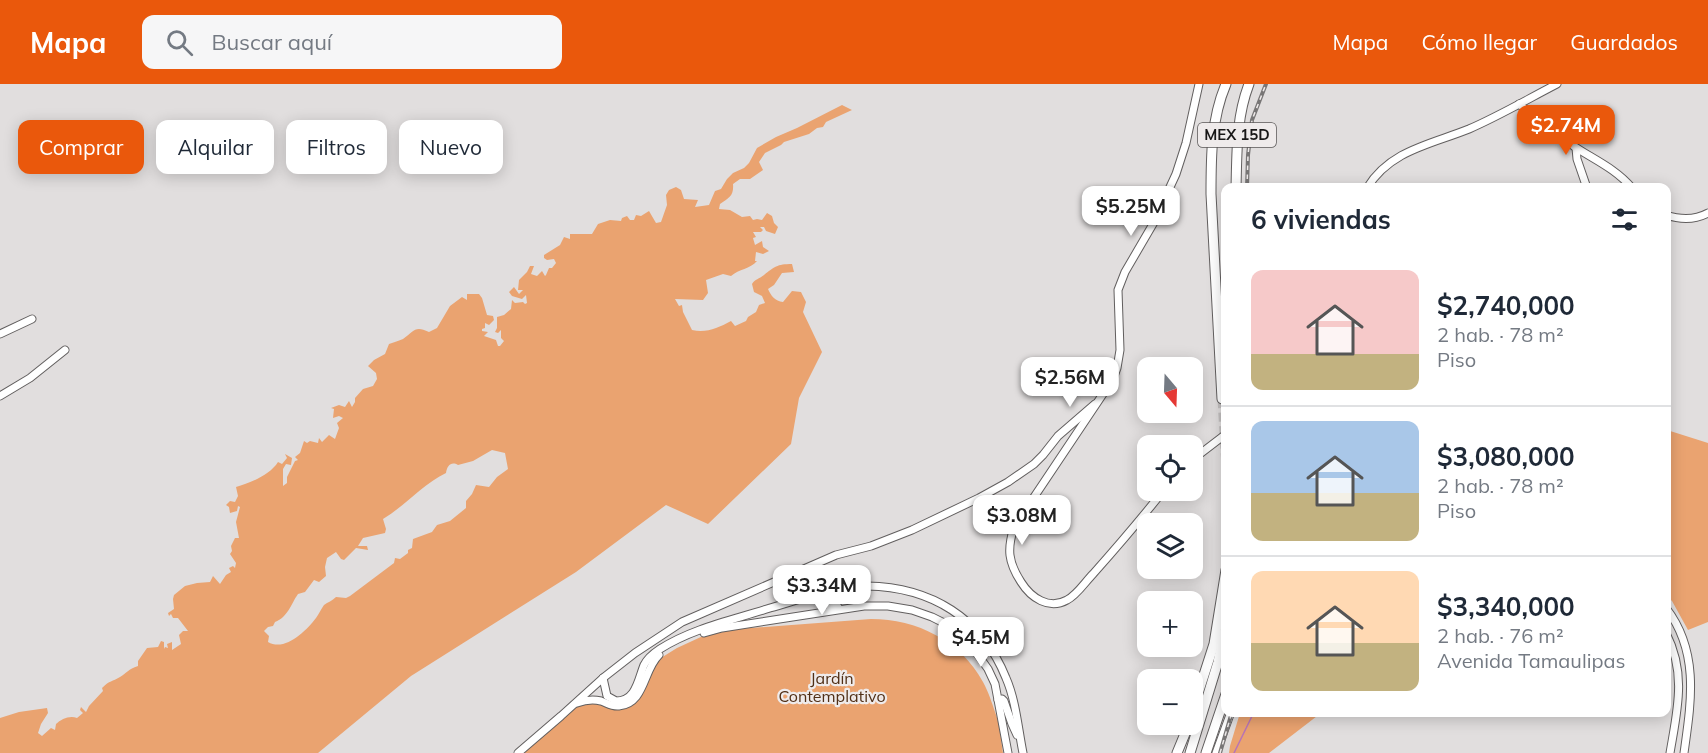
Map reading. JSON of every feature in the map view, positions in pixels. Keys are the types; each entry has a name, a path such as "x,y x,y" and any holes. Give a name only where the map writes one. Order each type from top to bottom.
{"highway":[{"name":"MEX 15D","path":"1221,380 1211,169 1215,117 1226,84"},
{"name":"MEX 15D","path":"1236,183 1237,129 1249,84"},
{"path":"1203,678 1214,644 1221,601"},
{"path":"1190,753 1221,648"},
{"path":"1206,753 1221,709"},
{"path":"1177,753 1184,735"}],"street":[{"path":"1155,501 1074,595 1067,600 1048,604 1041,601 1023,585 1014,571 1009,553 1014,526 1099,401 1118,368 1120,356 1118,290 1176,174 1186,143 1199,84"},
{"path":"1371,183 1396,157 1409,150 1470,129 1557,84"},
{"path":"1519,104 1576,148 1614,170 1628,183"},
{"path":"1576,148 1577,159 1585,183"},
{"path":"1671,216 1681,219 1697,218 1708,213"},
{"path":"0,334 32,319"},
{"path":"0,396 30,378 65,350"},
{"path":"518,753 603,678 682,622 827,558 871,546 912,530 1008,483 1034,464 1058,436 1099,401"},
{"path":"1058,436 1069,444"},
{"path":"1203,452 1221,438"},
{"path":"603,678 607,696 616,701 626,699 634,691 645,664 658,650 698,630 834,590 866,586 894,588 938,601 980,632 1006,678 1012,696 1023,753"},
{"path":"834,590 828,597 830,607 861,604 864,606"},
{"path":"776,620 774,614 782,605"},
{"path":"575,704 592,699 614,706 628,704 639,693 650,666 661,653 700,634 722,628 864,606 888,606 932,616 948,625 985,656 993,653"},
{"path":"1671,617 1686,650 1690,670 1691,700 1684,753"},
{"path":"971,645 988,669 995,684 1008,753"},
{"path":"1670,753 1680,686 1675,654 1671,645"},
{"path":"998,700 1004,701 1020,739"},
{"path":"1216,753 1229,717"}],"green space":[{"path":"842,105 852,110 826,122 823,127 809,134 784,142 765,153 759,162 763,170 750,179 740,179 733,184 732,194 720,204 719,209 730,210 742,217 750,216 753,220 762,220 767,213 772,216 778,227 775,234 766,231 764,227 760,227 763,230 761,232 753,232 756,237 753,238 755,245 762,241 763,247 769,251 763,254 756,252 755,261 757,261 731,276 723,274 706,280 708,293 703,300 675,299 679,306 682,305 692,330 712,329 731,321 735,326 746,321 756,312 759,305 765,303 762,296 754,292 753,282 776,266 792,264 794,272 782,273 774,285 768,289 774,298 783,302 792,291 801,292 806,302 803,312 822,352 799,398 791,444 708,524 666,505 576,572 411,676 318,753 0,753 0,718 19,712 47,708 48,713 38,733 42,736 51,728 55,730 56,724 63,719 77,718 83,713 80,710 81,707 86,712 103,691 102,688 105,685 138,666 138,661 147,648 158,647 161,641 164,642 164,649 168,648 167,644 172,642 172,650 181,644 179,635 183,631 188,631 178,618 173,618 171,614 169,616 168,613 174,609 174,595 185,586 210,582 213,576 220,584 231,572 229,568 233,566 235,568 236,563 230,554 235,538 239,538 236,522 240,507 238,506 237,511 230,513 226,505 230,501 235,502 238,496 236,487 265,475 278,462 282,464 287,458 285,454 292,458 291,465 286,464 283,469 283,486 287,483 287,477 295,461 298,460 295,457 300,453 304,441 318,443 319,438 322,442 329,435 335,439 339,428 337,423 343,418 339,416 333,418 334,409 331,408 339,405 345,407 349,401 352,407 355,398 363,389 373,386 377,379 376,373 368,366 385,354 389,344 403,339 415,330 421,329 429,332 437,328 450,306 462,297 467,300 467,294 479,294 487,315 493,316 494,320 489,325 485,323 482,331 488,332 484,336 496,340 500,346 504,341 501,338 501,330 498,333 495,332 497,317 511,309 512,300 515,303 527,303 526,295 522,299 512,296 509,292 514,287 519,294 523,290 518,290 519,280 530,266 534,266 531,274 537,276 542,271 546,275 549,268 556,263 554,259 544,258 544,255 560,245 564,237 570,239 570,234 592,234 598,224 610,220 621,221 627,216 630,220 634,220 636,215 641,216 649,211 656,223 661,222 667,205 666,195 669,190 676,187 681,190 684,199 698,200 695,207 709,205 715,191 721,189 733,173 749,163 757,148","holes":["492,450 505,453 508,469 489,487 476,485 466,501 466,508 450,521 437,525 432,532 413,539 412,548 408,550 408,553 400,559 395,558 394,563 350,596 336,597 324,605 312,623 295,639 281,644 268,642 269,636 264,631 283,617 298,594 305,592 314,580 319,582 326,576 327,558 336,552 344,560 356,548 368,550 367,546 358,546 363,538 385,533 383,519 429,483 446,473 450,465 473,461"]},
{"path":"1671,431 1708,443 1708,622 1688,630 1672,601"},
{"name":"Jardín Contemplativo","path":"871,619 905,623 921,628 950,644 963,655 974,668 988,693 998,722 1003,753 523,753 577,704 590,701 617,708 656,661 703,636 737,629"},
{"path":"1239,717 1316,717 1269,753 1229,753"}],"waterway":[{"path":"1234,753 1252,717"}],"railway":[{"path":"1247,183 1252,120 1266,84"},
{"path":"1220,753 1231,717"}]}
